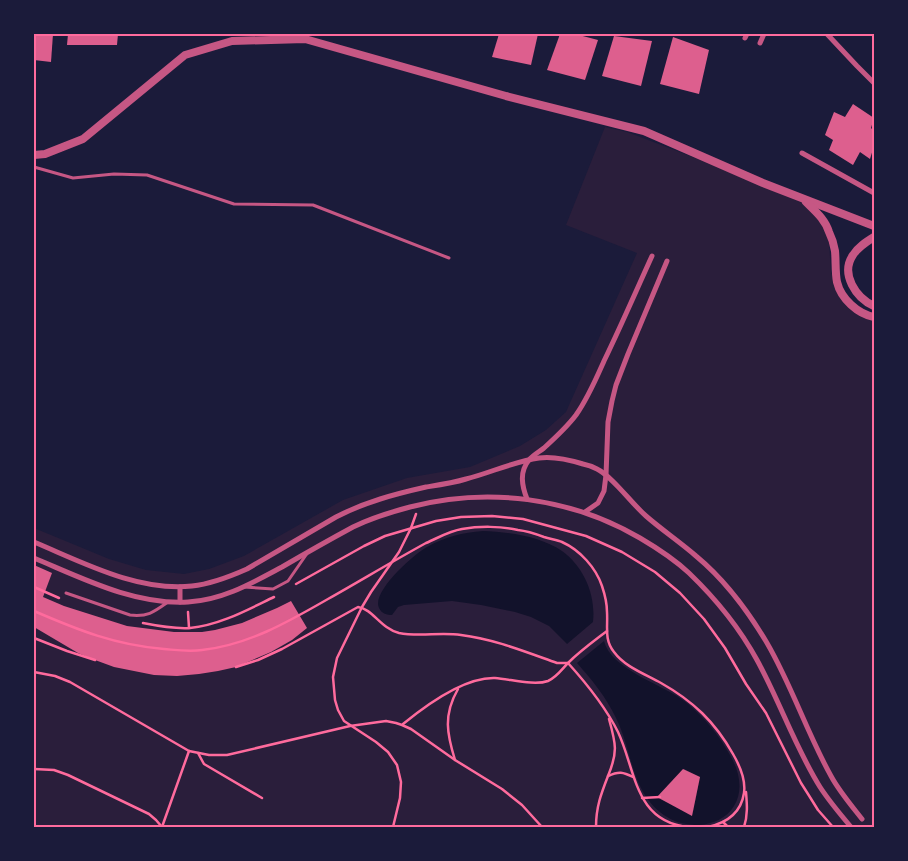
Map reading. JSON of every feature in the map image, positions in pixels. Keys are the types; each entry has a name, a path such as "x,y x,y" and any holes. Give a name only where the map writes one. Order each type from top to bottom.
{"street":[{"path":"760,43 764,34"},
{"path":"827,34 874,82"},
{"path":"34,155 46,154 83,139 185,55 232,41 305,39 506,96 644,130 763,183 874,226"},
{"path":"802,153 874,193"},
{"path":"803,199 822,217 829,230 835,250 837,283 844,297 855,308 868,316 874,317"},
{"path":"874,237 859,247 852,256 848,268 849,280 854,290 862,299 874,306"},
{"path":"527,499 523,488 523,470 529,459 565,427 586,400 652,256"},
{"path":"585,512 598,502 604,491 608,422 612,401 628,354 667,261"},
{"path":"34,542 107,573 125,578 165,586 206,584 247,569 336,517 362,505 394,495 467,479 529,459 565,460 597,468 606,474 647,518 713,571 742,605 757,626 776,660 831,776 848,802 862,818"},
{"path":"34,558 66,572 127,594 168,602 189,602 214,598 243,587 356,526 397,510 420,504 459,498 527,499 585,512 632,533 652,545 686,570 720,604 757,660 820,787 851,827"},
{"path":"180,586 180,602"}],"lane":[{"path":"34,168 73,178 114,174 147,175 234,204 313,205 449,258"},
{"path":"243,587 273,589 288,581 307,553"},
{"path":"66,593 130,615 140,616 150,614 168,602"}],"path":[{"path":"393,827 400,798 401,782 396,765 388,752 344,721 334,696 333,677 338,658 362,608 399,552 420,504"},
{"path":"292,587 385,536 436,521 461,517 492,516 523,519 586,536 622,552 654,572 680,593 704,619 725,648 770,721 801,783 818,810 833,827"},
{"path":"34,611 109,640 181,651 201,650 221,647 248,639 278,626 426,543 461,529 496,527 518,529 562,542 587,561 602,585 606,599 608,643 614,654 632,668 661,683 692,703 716,726 725,740 742,773 747,805 744,827"},
{"path":"188,612 189,628 231,617 276,596"},
{"path":"236,667 282,649 358,607 368,611 384,626 400,633 415,635 449,633 478,638 557,663 568,663 592,690 618,732 633,777 643,798 665,820 689,827"},
{"path":"402,724 435,700 469,682 488,678 538,683 549,680 607,631"},
{"path":"34,638 67,652 95,660"},
{"path":"34,672 55,676 70,682 189,751 209,755 227,755 350,726 386,722 402,724 502,789 532,815 542,827"},
{"path":"455,760 448,734 448,721 452,699 459,688"},
{"path":"596,827 600,796 615,756 614,737 608,716"},
{"path":"34,768 54,770 68,775 149,814 162,827 189,751"},
{"path":"198,753 204,764 262,798"},
{"path":"608,776 619,772 633,777"},
{"path":"708,827 723,822 737,812 744,797 745,787"},
{"path":"643,798 660,797"},
{"path":"723,822 728,827"}],"shaded area":[{"path":"605,127 627,132 698,159 805,204 824,226 829,243 831,272 836,289 863,317 874,321 874,827 34,827 34,528 109,559 146,570 184,574 209,569 244,556 343,500 407,478 470,467 520,446 546,430 566,412 637,253 566,225"},
{"path":"483,531 503,532 534,538 562,551 577,565 587,582 593,602 593,622 567,644 549,626 531,617 481,605 452,601 404,605 398,607 392,615 385,614 380,610 378,601 387,584 404,565 421,551 434,543 448,538"},
{"path":"604,641 609,651 628,669 677,696 700,715 721,741 733,761 738,774 739,793 734,806 728,814 719,820 709,823 691,825 671,819 655,808 646,797 634,772 622,731 612,710 577,663","holes":["684,769 700,777 693,812 690,814 660,799 660,794"]}],"building":[{"path":"34,34 53,34 51,62 34,60"},
{"path":"68,34 118,34 117,45 67,45"},
{"path":"499,34 538,34 531,65 492,57"},
{"path":"560,34 575,34 598,40 585,80 547,70"},
{"path":"614,36 652,41 641,86 602,76"},
{"path":"673,37 709,50 699,94 660,84"},
{"path":"853,104 874,118 871,128 874,131 874,146 870,159 860,152 853,165 829,150 833,140 825,135 834,112 845,117"},
{"path":"34,565 52,573 43,597 64,606 127,626 174,632 202,632 242,623 291,601 307,628 292,640 271,652 236,667 218,671 177,676 154,675 114,667 78,653 34,627"},
{"path":"683,769 700,777 692,816 657,797"}]}
